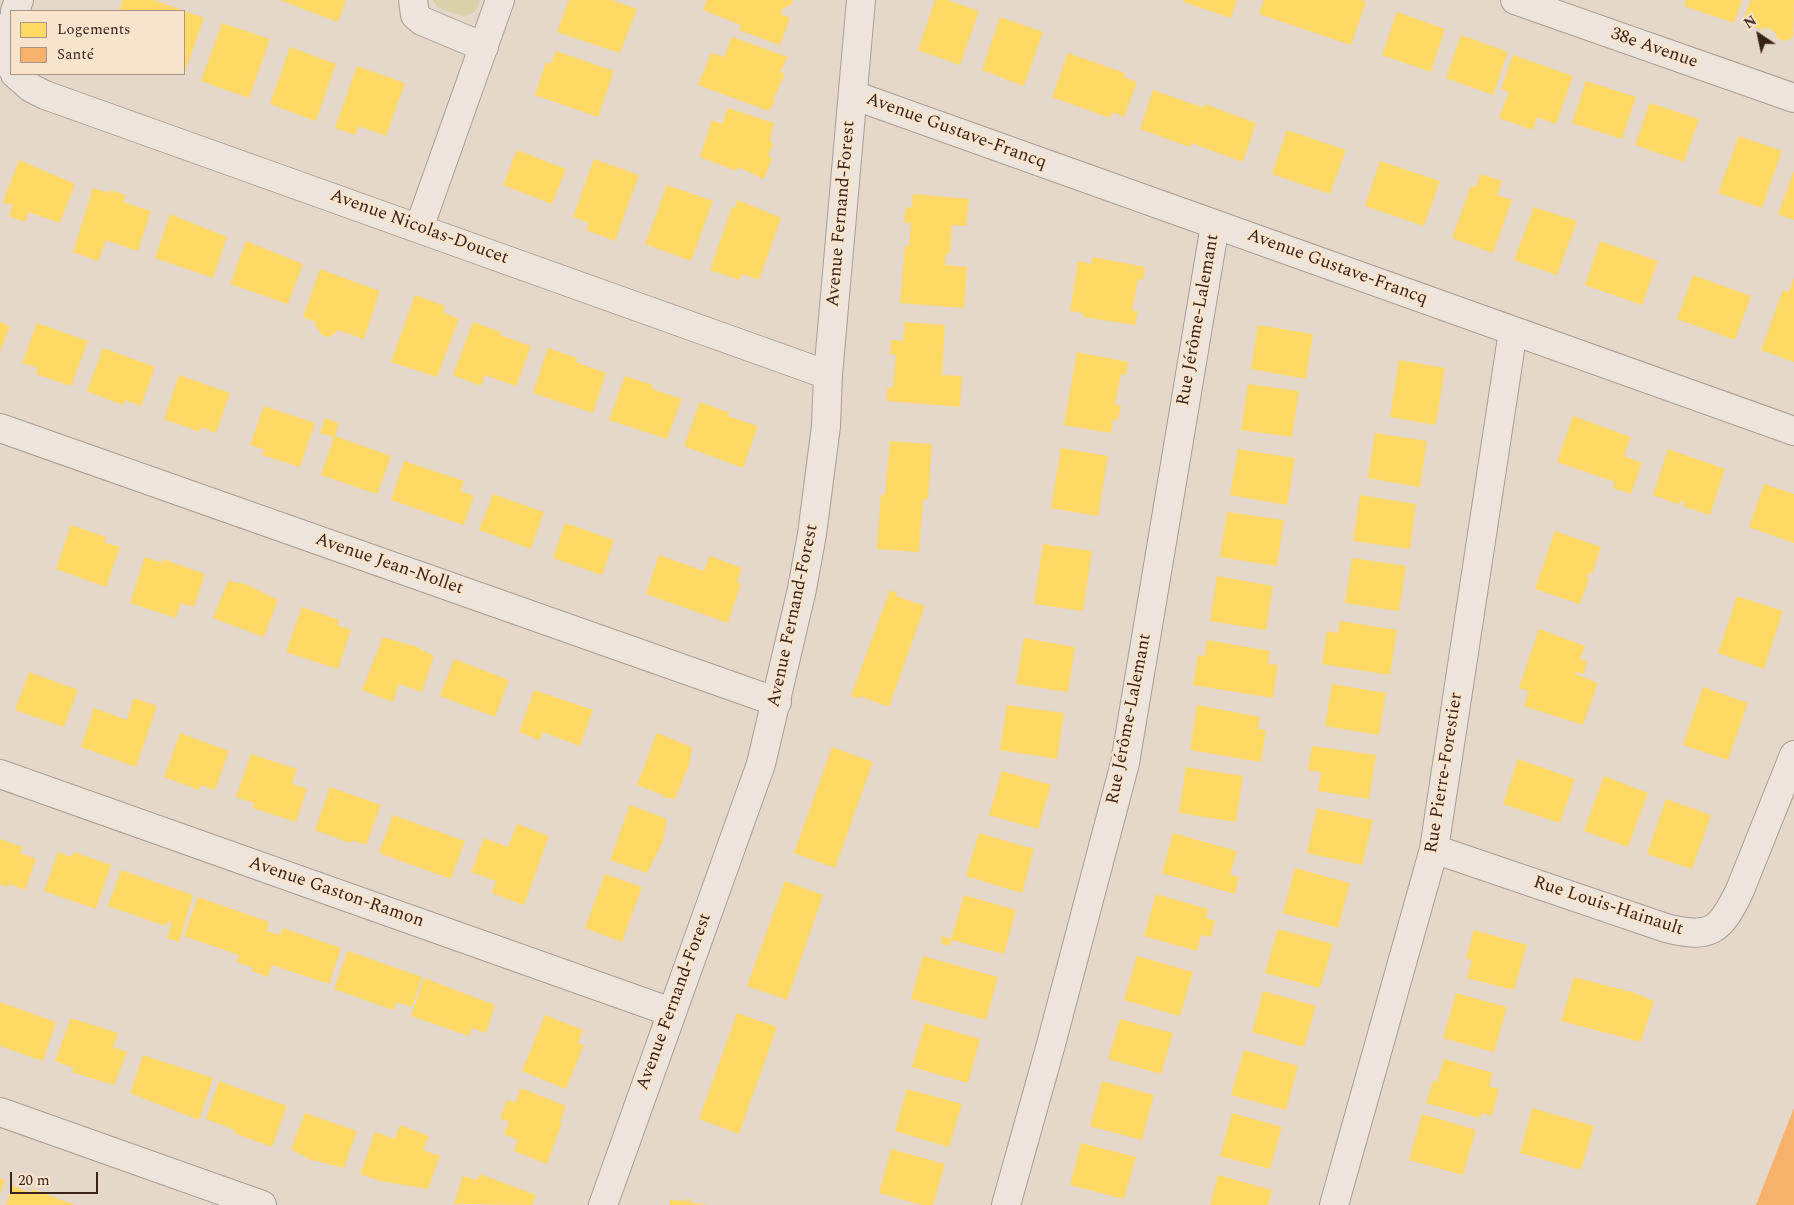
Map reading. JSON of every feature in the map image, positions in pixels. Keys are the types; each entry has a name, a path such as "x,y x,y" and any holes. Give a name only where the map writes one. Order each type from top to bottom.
{"street":[{"path":"413,0 415,14 422,22 484,47"},
{"path":"420,228 500,0"},
{"name":"Avenue Fernand-Forest","path":"603,1205 761,764 777,702 812,534 826,426 828,376 861,0"},
{"name":"38e Avenue","path":"1514,0 1794,98"},
{"path":"10,27 6,45 10,65"},
{"name":"Avenue Nicolas-Doucet","path":"16,75 31,88 45,95 828,376"},
{"name":"Avenue Gustave-Francq","path":"852,95 1794,431"},
{"name":"Rue Jérôme-Lalemant","path":"1006,1205 1050,1048 1125,763 1215,225"},
{"name":"Rue Pierre-Forestier","path":"1334,1205 1434,849 1513,331"},
{"name":"Avenue Jean-Nollet","path":"0,428 777,702"},
{"name":"Rue Louis-Hainault","path":"1434,849 1666,928 1689,934 1714,930 1731,911 1794,755"},
{"name":"Avenue Gaston-Ramon","path":"0,774 671,1012"},
{"path":"0,1112 262,1205"}],"shaded area":[{"path":"433,0 480,0 475,12 464,16 438,8"}],"building: Logements":[{"path":"123,0 154,0 182,10 119,10"},
{"path":"280,0 346,0 338,22"},
{"path":"569,0 612,0 637,9 620,53 557,32"},
{"path":"707,0 793,0 791,5 783,8 781,14 790,18 780,45 739,30 741,25 703,10"},
{"path":"935,0 947,0 979,11 960,65 918,50"},
{"path":"1184,0 1237,0 1231,18 1184,2"},
{"path":"1264,0 1361,0 1366,2 1351,45 1259,14"},
{"path":"1686,0 1742,0 1734,23 1684,6"},
{"path":"1751,0 1794,0 1793,37 1786,41 1778,39 1775,32 1768,28 1763,27 1762,30 1742,22"},
{"path":"185,11 204,18 185,71"},
{"path":"1397,12 1445,29 1431,72 1382,55"},
{"path":"1000,17 1043,32 1024,86 982,70"},
{"path":"222,23 270,39 249,98 201,81"},
{"path":"1461,35 1508,52 1493,95 1446,78"},
{"path":"732,37 788,57 780,72 785,74 773,100 775,101 773,107 771,106 769,111 698,85 711,53 724,57"},
{"path":"290,47 336,64 316,121 270,104"},
{"path":"556,51 614,71 598,117 535,95 546,62 551,64"},
{"path":"1068,53 1125,73 1124,77 1137,82 1124,117 1113,112 1110,118 1052,97"},
{"path":"1513,55 1573,76 1556,124 1537,117 1533,130 1499,118 1509,92 1501,89"},
{"path":"357,66 405,83 386,136 359,126 355,135 335,128"},
{"path":"1586,81 1636,97 1622,139 1572,123"},
{"path":"1153,90 1204,108 1205,104 1256,123 1243,162 1191,143 1190,147 1140,129"},
{"path":"1650,103 1699,119 1684,162 1635,145"},
{"path":"728,108 774,123 770,139 773,145 768,156 772,158 764,179 738,167 737,171 700,157 712,120 722,124"},
{"path":"1287,130 1346,150 1330,194 1272,174"},
{"path":"1739,136 1782,151 1762,208 1718,193"},
{"path":"517,150 566,169 552,204 503,185"},
{"path":"594,159 639,175 615,241 586,230 589,223 573,217"},
{"path":"19,160 75,184 60,223 29,212 25,222 9,216 13,205 3,202"},
{"path":"1380,161 1440,181 1424,226 1365,206"},
{"path":"1794,170 1794,220 1778,214"},
{"path":"1481,174 1502,181 1497,195 1512,200 1493,253 1452,238 1471,186 1476,187"},
{"path":"667,185 713,201 691,261 645,244"},
{"path":"93,188 109,193 110,190 126,195 123,202 151,211 138,251 106,240 98,261 73,252"},
{"path":"913,194 969,199 966,226 952,225 950,254 946,254 945,265 967,267 964,308 900,303 905,246 909,246 911,223 904,223 906,207 912,208"},
{"path":"738,200 781,218 759,280 742,274 739,280 710,270 732,207 735,208"},
{"path":"1534,207 1577,221 1557,275 1514,260"},
{"path":"170,214 227,237 213,278 155,258"},
{"path":"246,241 303,264 288,304 230,284"},
{"path":"1600,241 1658,261 1642,305 1585,285"},
{"path":"1093,257 1145,267 1143,280 1138,279 1132,311 1138,311 1135,325 1083,317 1083,313 1070,311 1078,261 1091,264"},
{"path":"320,269 380,291 364,339 338,330 333,335 327,337 322,335 315,325 316,322 303,317"},
{"path":"1693,275 1751,296 1735,340 1677,319"},
{"path":"1794,277 1794,362 1761,350 1783,290 1789,292"},
{"path":"415,295 445,306 443,312 459,319 437,377 391,362"},
{"path":"0,322 10,326 0,352"},
{"path":"473,322 501,332 500,335 531,346 516,386 485,375 481,386 453,375"},
{"path":"905,322 945,325 942,375 962,376 960,407 887,401 887,387 893,388 896,355 890,354 891,340 903,341"},
{"path":"37,323 88,341 71,386 36,374 38,368 22,363"},
{"path":"1258,325 1313,334 1306,379 1251,369"},
{"path":"103,348 155,367 141,406 125,400 123,405 87,391"},
{"path":"548,348 577,358 576,362 606,373 593,413 533,393"},
{"path":"1077,352 1128,362 1126,375 1121,374 1115,405 1121,406 1118,420 1113,419 1111,433 1064,425"},
{"path":"1399,360 1445,368 1436,425 1390,417"},
{"path":"179,375 230,393 216,433 201,427 200,432 164,419"},
{"path":"625,376 653,385 652,389 682,399 667,439 609,420"},
{"path":"1248,384 1299,391 1292,437 1241,430"},
{"path":"700,402 730,413 728,416 758,426 743,468 684,446"},
{"path":"264,406 315,423 300,467 262,455 265,450 250,445"},
{"path":"1573,416 1631,437 1624,456 1642,463 1631,494 1613,488 1615,482 1557,462"},
{"path":"325,418 339,423 335,436 391,456 377,494 321,475 334,437 320,433"},
{"path":"1375,433 1427,441 1420,487 1368,478"},
{"path":"890,441 932,444 928,498 923,501 919,552 877,549 881,495 885,495"},
{"path":"1061,448 1108,456 1098,516 1051,508"},
{"path":"1238,449 1295,458 1287,505 1230,495"},
{"path":"1668,449 1725,469 1710,515 1683,506 1684,502 1680,501 1678,504 1653,495"},
{"path":"404,461 464,481 461,491 474,496 464,525 391,500"},
{"path":"1764,484 1794,494 1794,543 1749,527"},
{"path":"493,494 544,512 531,549 479,530"},
{"path":"1360,495 1416,504 1410,549 1353,541"},
{"path":"1227,512 1284,520 1277,566 1220,557"},
{"path":"565,523 614,540 602,575 553,558"},
{"path":"71,525 106,537 104,542 120,547 106,587 56,569"},
{"path":"1555,531 1601,547 1592,574 1588,573 1587,578 1589,579 1580,604 1535,589"},
{"path":"1043,544 1092,551 1083,611 1034,604"},
{"path":"659,555 704,571 710,556 742,568 737,582 741,584 728,623 646,594"},
{"path":"145,557 162,563 163,559 205,574 194,607 181,603 176,618 130,603"},
{"path":"1352,558 1406,566 1399,611 1345,603"},
{"path":"1217,576 1273,586 1266,630 1210,621"},
{"path":"228,581 246,584 278,600 264,637 213,618"},
{"path":"890,590 897,593 896,596 925,606 889,707 860,696 859,699 851,696"},
{"path":"1737,596 1783,611 1764,669 1718,653"},
{"path":"302,607 339,620 337,625 351,630 338,669 286,652"},
{"path":"1340,621 1397,630 1390,675 1322,664 1327,631 1338,633"},
{"path":"1539,629 1585,646 1580,659 1587,661 1584,674 1576,672 1575,674 1598,683 1583,725 1524,706 1529,691 1519,688"},
{"path":"383,637 417,647 434,656 422,692 399,684 393,702 362,690"},
{"path":"1024,638 1075,647 1068,692 1016,684"},
{"path":"1207,640 1270,651 1268,664 1278,665 1273,698 1193,685 1198,655 1205,656"},
{"path":"454,659 509,680 495,717 440,696"},
{"path":"29,672 78,690 64,727 15,710"},
{"path":"1332,684 1386,693 1379,735 1325,726"},
{"path":"1703,687 1748,703 1728,760 1683,745"},
{"path":"534,690 593,710 580,746 543,732 540,740 519,732"},
{"path":"134,698 157,706 136,767 81,747 94,708 127,720"},
{"path":"1007,705 1064,713 1057,759 1000,750"},
{"path":"1197,705 1260,717 1258,729 1266,730 1261,762 1190,750"},
{"path":"180,733 229,751 215,790 201,785 199,790 164,777"},
{"path":"657,733 692,747 689,765 675,799 662,797 663,795 637,785"},
{"path":"1312,746 1376,755 1369,799 1318,791 1321,772 1308,770"},
{"path":"832,747 873,762 835,868 794,853"},
{"path":"251,754 297,769 292,784 307,789 296,822 253,808 254,803 236,797"},
{"path":"1518,759 1575,779 1560,823 1503,804"},
{"path":"1186,767 1243,776 1236,822 1179,813"},
{"path":"1002,771 1051,785 1038,829 989,815"},
{"path":"1604,776 1648,793 1628,847 1584,831"},
{"path":"330,787 381,805 366,845 352,840 350,843 315,830"},
{"path":"1666,799 1711,815 1692,869 1647,854"},
{"path":"630,805 667,819 663,841 647,873 610,860"},
{"path":"1317,808 1373,820 1362,865 1307,853"},
{"path":"393,815 465,841 451,879 379,853"},
{"path":"517,824 549,836 524,905 492,893 496,881 471,872 484,838 508,847"},
{"path":"979,833 1034,849 1022,893 966,876"},
{"path":"1173,833 1237,851 1230,875 1239,877 1235,894 1162,873"},
{"path":"0,839 23,847 20,853 36,859 25,890 10,884 8,887 0,884"},
{"path":"58,852 72,857 74,852 111,865 96,909 44,891"},
{"path":"1295,868 1350,883 1338,928 1283,913"},
{"path":"121,870 193,895 179,942 167,938 172,923 168,921 166,926 108,906"},
{"path":"605,874 642,887 622,942 585,928"},
{"path":"785,881 823,895 787,1000 747,986"},
{"path":"1156,894 1208,909 1206,918 1215,921 1211,937 1201,935 1197,951 1144,936"},
{"path":"964,895 1016,910 1004,954 952,940 949,946 941,943 942,936 951,939"},
{"path":"198,897 269,922 267,931 280,935 283,928 341,948 329,984 272,965 268,977 252,971 254,968 237,962 239,955 184,936"},
{"path":"1278,929 1333,944 1320,988 1265,973"},
{"path":"1474,930 1527,945 1514,990 1467,978 1472,960 1466,958"},
{"path":"348,951 422,977 412,1007 397,1002 393,1010 334,989"},
{"path":"923,956 998,977 986,1020 911,999"},
{"path":"1137,956 1193,972 1180,1016 1124,1000"},
{"path":"1574,977 1635,993 1654,1001 1641,1042 1561,1021"},
{"path":"424,978 495,1005 486,1033 472,1028 469,1036 411,1016"},
{"path":"1263,991 1316,1006 1304,1047 1252,1032"},
{"path":"1456,993 1507,1007 1494,1052 1443,1038"},
{"path":"0,1002 56,1022 43,1061 0,1046"},
{"path":"737,1013 777,1027 739,1134 699,1119"},
{"path":"545,1015 583,1030 578,1043 584,1045 566,1089 522,1071"},
{"path":"71,1018 118,1033 113,1047 127,1052 114,1085 72,1072 74,1068 55,1061"},
{"path":"1120,1019 1173,1033 1161,1074 1108,1059"},
{"path":"925,1023 980,1039 968,1083 912,1067"},
{"path":"1244,1050 1298,1066 1286,1110 1231,1095"},
{"path":"143,1055 213,1078 199,1120 130,1093"},
{"path":"1444,1059 1493,1073 1489,1086 1499,1089 1492,1116 1482,1113 1480,1118 1426,1103 1433,1081 1437,1082"},
{"path":"219,1081 287,1106 272,1147 234,1133 235,1130 206,1119"},
{"path":"1102,1081 1154,1095 1142,1140 1090,1126"},
{"path":"521,1088 566,1106 547,1164 514,1151 518,1140 504,1134 509,1122 500,1118 507,1100 515,1103"},
{"path":"907,1089 962,1104 949,1147 895,1131"},
{"path":"1532,1108 1594,1126 1581,1170 1520,1153"},
{"path":"305,1113 357,1131 344,1168 309,1159 291,1149"},
{"path":"1232,1113 1282,1127 1270,1169 1220,1156"},
{"path":"1422,1114 1476,1130 1463,1175 1409,1160"},
{"path":"400,1125 429,1136 423,1150 440,1156 428,1189 380,1181 360,1174 375,1132 395,1139"},
{"path":"1081,1143 1136,1157 1124,1199 1070,1185"},
{"path":"891,1149 945,1164 933,1205 922,1205 879,1193"},
{"path":"480,1174 536,1195 532,1205 454,1204 463,1176 477,1180"},
{"path":"1218,1175 1272,1190 1268,1205 1210,1205"},
{"path":"0,1178 5,1180 0,1194"},
{"path":"13,1186 31,1193 32,1189 75,1205 6,1205"},
{"path":"687,1198 690,1199 690,1202 708,1205 670,1205 670,1200 687,1201"}],"building: Santé":[{"path":"1794,1108 1794,1205 1756,1205"}]}
